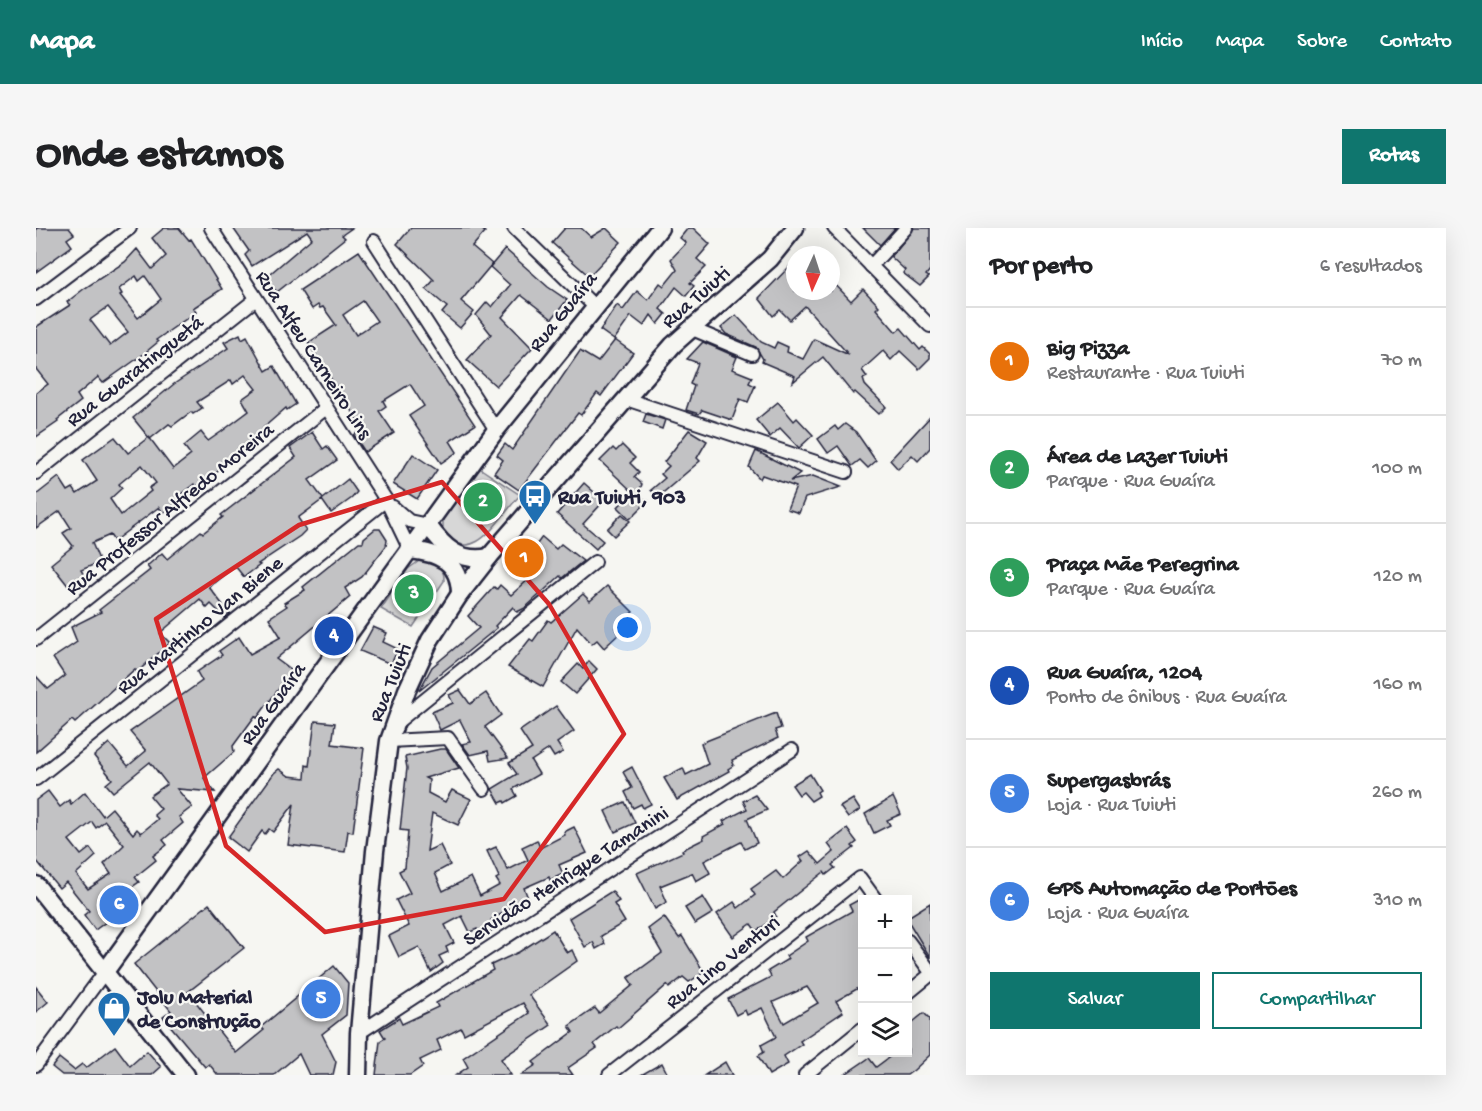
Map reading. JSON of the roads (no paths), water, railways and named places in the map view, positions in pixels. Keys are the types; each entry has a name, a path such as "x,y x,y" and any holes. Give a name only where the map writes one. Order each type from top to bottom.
{"main road":[{"name":"Rua Guaíra","path":"104,973 496,430 594,306 660,228"},
{"name":"Rua Tuiuti","path":"358,1075 359,1033 380,805 389,741 422,657 460,594 489,557 626,399 690,328 758,271 795,228"},
{"path":"428,525 447,549 457,555 478,559 489,557"},
{"path":"410,550 430,553 447,560 458,575 460,594"},
{"path":"36,885 186,1075"}],"street":[{"path":"36,299 130,228"},
{"name":"Rua Alfeu Carneiro Lins","path":"211,228 386,500 410,550"},
{"path":"514,228 594,306"},
{"path":"834,228 930,326"},
{"path":"871,266 906,228"},
{"path":"374,241 496,430"},
{"name":"Rua Guaratinguetá","path":"36,473 256,299"},
{"path":"690,328 752,354"},
{"path":"626,399 846,472"},
{"name":"Rua Professor Alfredo Moreira","path":"36,639 326,408"},
{"name":"Rua Alfeu Carneiro Lins","path":"386,500 402,517 428,525"},
{"name":"Rua Martinho Van Biene","path":"36,779 386,500"},
{"path":"394,725 595,562"},
{"path":"389,741 448,738 484,789"},
{"name":"Servidão Henrique Tamanini","path":"359,1033 792,750"},
{"name":"Rua Lino Venturi","path":"609,1075 860,878 872,895"},
{"path":"912,946 930,971"},
{"name":"Rua Guaíra","path":"36,1065 104,973"},
{"path":"912,990 930,975"},
{"path":"805,1075 858,1032"}],"place":[{"name":"Área de Lazer Tuiuti","path":"483,502"},
{"name":"Rua Tuiuti, 903","path":"535,525"},
{"name":"Big Pizza","path":"524,558"},
{"name":"Praça Mãe Peregrina","path":"414,594"},
{"name":"Rua Guaíra, 1204","path":"334,636"},
{"name":"GPS Automação de Portões","path":"119,905"},
{"name":"Supergasbrás","path":"321,999"},
{"name":"Jolu Material de Construção","path":"114,1037"}]}
